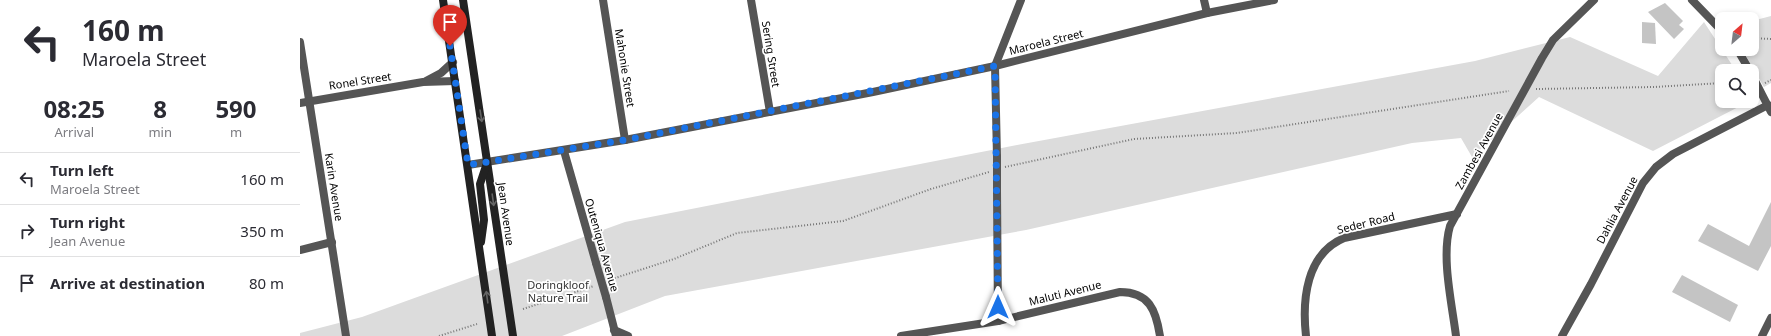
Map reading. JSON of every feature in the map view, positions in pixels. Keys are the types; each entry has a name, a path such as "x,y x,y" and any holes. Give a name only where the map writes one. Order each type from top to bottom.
{"main road":[{"path":"443,0 492,336"},
{"name":"Jean Avenue","path":"463,0 513,336"},
{"path":"480,248 484,224 480,184 488,162"}],"street":[{"name":"Mahonie Street","path":"603,0 625,140"},
{"name":"Sering Street","path":"751,0 770,112"},
{"path":"998,321 995,66 1021,0"},
{"path":"1204,0 1207,12"},
{"name":"Maroela Street","path":"468,165 564,151 625,140 995,66 1207,12 1274,0"},
{"name":"Zambesi Avenue","path":"1456,336 1447,264 1447,238 1450,226 1553,40 1594,0"},
{"path":"1692,0 1715,24"},
{"name":"Karin Avenue","path":"300,42 346,336"},
{"name":"Ronel Street","path":"423,82 441,73 453,62"},
{"name":"Ronel Street","path":"300,102 423,82 455,81"},
{"path":"1759,89 1769,108"},
{"name":"Dahlia Avenue","path":"1562,336 1588,290 1648,175 1672,154 1769,108"},
{"name":"Outeniqua Avenue","path":"564,151 615,333 628,336"},
{"name":"Seder Road","path":"1306,336 1304,305 1308,283 1317,262 1336,241 1457,214"},
{"path":"300,250 332,242"},
{"name":"Maluti Avenue","path":"900,336 998,321 1106,294 1129,292 1139,295 1154,309 1158,320 1160,336"},
{"path":"1762,336 1771,318"}],"path":[{"path":"1759,38 1771,39"},
{"path":"1536,89 1654,87 1715,83"},
{"path":"998,169 1020,162 1134,139 1237,132 1509,91"},
{"path":"606,282 674,259 737,233 843,221 931,189 990,171"},
{"path":"523,309 598,284"},
{"path":"439,336 477,324"}],"green space":[{"path":"1771,16 1771,83 1764,87 1759,78 1759,64 1751,64 1746,56 1759,56 1759,19"},
{"name":"Doringkloof Nature Trail","path":"1704,22 1715,39 1715,56 1726,56 1731,64 1715,64 1715,108 1736,108 1653,151 1539,97 1472,157 1461,138 1412,143 1026,230 665,296 562,336 300,336 300,333 362,317 625,222 1017,145 1475,61 1570,37 1658,76"}],"building":[{"path":"1665,3 1683,21 1679,25 1684,29 1674,39 1648,12"},
{"path":"1642,22 1655,23 1656,44 1642,43"},
{"path":"1771,202 1771,246 1758,271 1698,241 1708,224 1749,246"},
{"path":"1682,275 1738,305 1730,322 1672,292"}],"route":[{"path":"450,46 468,165 625,140 872,92 995,66 998,307"}]}
